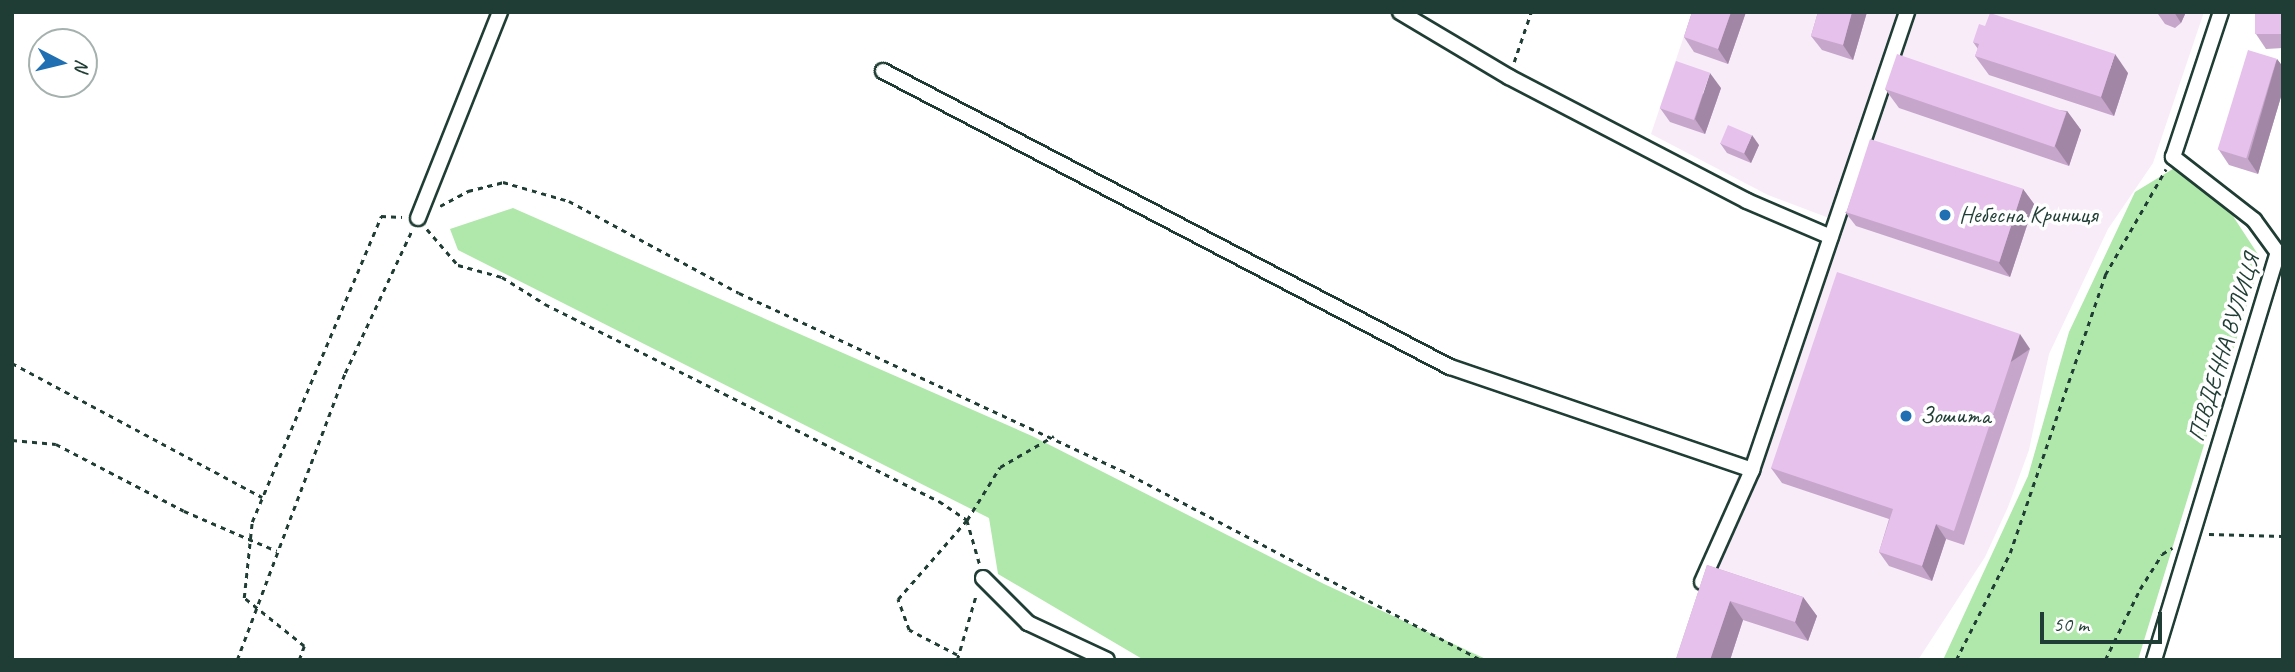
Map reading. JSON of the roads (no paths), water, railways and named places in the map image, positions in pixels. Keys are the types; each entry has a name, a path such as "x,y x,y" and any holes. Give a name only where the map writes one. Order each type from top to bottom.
{"street":[{"path":"418,218 500,12"},
{"path":"1399,12 1509,77 1747,201 1831,237"},
{"path":"1697,595 1752,470 1907,12"},
{"name":"ПІВДЕННА ВУЛИЦЯ","path":"2154,660 2280,246 2254,220 2173,158 2221,12"},
{"path":"883,71 1450,367 1752,470"},
{"path":"983,578 1028,623 1107,660"}],"place":[{"name":"Небесна Криниця","path":"1945,215"},
{"name":"Зошита","path":"1906,416"}]}
